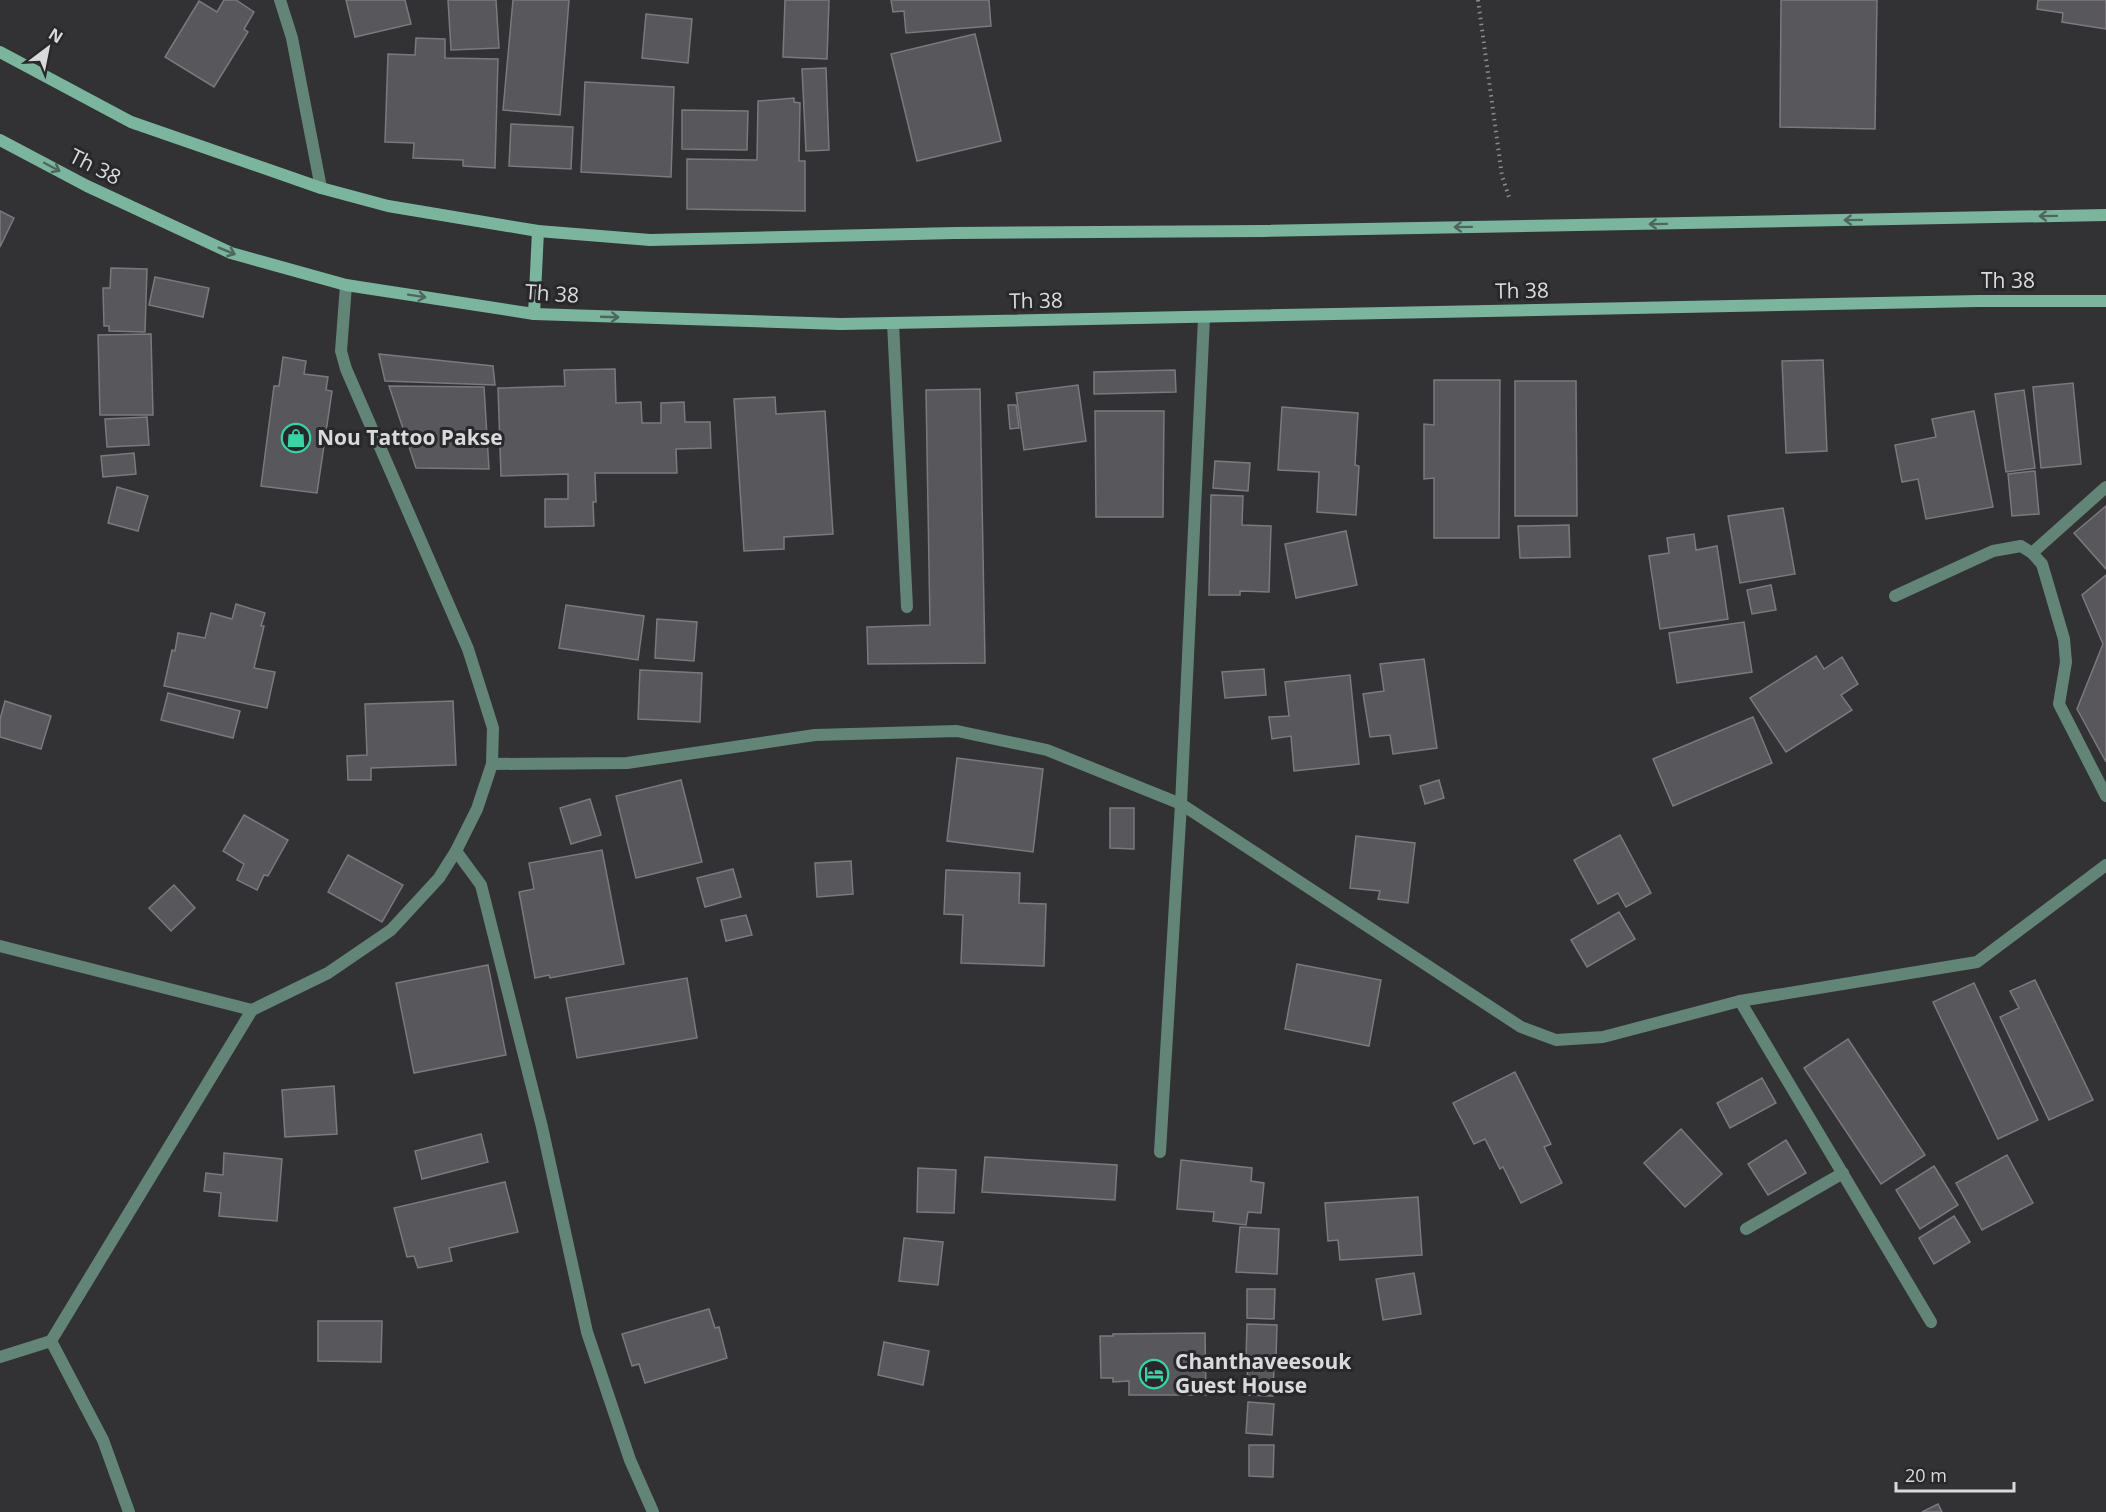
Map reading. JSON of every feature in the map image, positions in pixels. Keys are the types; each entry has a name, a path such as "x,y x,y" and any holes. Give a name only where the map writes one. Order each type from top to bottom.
{"street":[{"path":"280,0 292,38 321,188"},
{"path":"0,52 131,122 321,188 388,206 538,231 650,240 2106,215"},
{"name":"Th 38","path":"0,140 87,186 231,253 346,285 534,314 841,324 1979,301 2106,301"},
{"path":"534,314 538,231"},
{"path":"0,1357 51,1341 252,1010 328,974 391,930 439,878 456,851 477,809 492,764 493,728 468,649 346,369 341,351 346,285"},
{"path":"1160,1152 1181,804 1204,318"},
{"path":"893,323 906,607"},
{"path":"2032,553 2106,487"},
{"path":"1895,596 1993,550 2021,546 2032,553 2042,564 2064,639 2066,662 2058,704 2106,796"},
{"path":"492,764 627,763 815,735 957,731 1047,750 1181,804 1521,1027 1556,1040 1603,1037 1740,1001 1977,962 2106,865"},
{"path":"456,851 481,885 542,1127 587,1332 630,1460 653,1512"},
{"path":"0,946 252,1010"},
{"path":"1740,1001 1931,1322"},
{"path":"1746,1229 1843,1173"},
{"path":"51,1341 103,1440 129,1512"}],"path":[{"path":"1478,0 1502,176 1519,226"}],"building":[{"path":"224,0 236,0 254,12 244,29 248,32 214,87 165,57 199,1 217,12"},
{"path":"346,0 405,0 411,24 355,37"},
{"path":"448,0 496,0 499,48 451,50"},
{"path":"513,0 569,0 560,115 503,110"},
{"path":"785,0 829,0 827,59 783,57"},
{"path":"891,0 989,0 991,26 906,33 904,11 893,12"},
{"path":"1781,0 1877,0 1875,129 1780,127"},
{"path":"2038,0 2106,0 2106,29 2062,22 2063,13 2037,9"},
{"path":"646,14 692,19 688,63 642,58"},
{"path":"975,34 1001,141 917,161 891,54"},
{"path":"416,38 445,39 445,58 498,59 495,168 463,166 463,160 413,158 414,143 385,142 388,54 415,55"},
{"path":"826,68 829,150 806,151 802,69"},
{"path":"585,82 674,87 671,177 581,172"},
{"path":"794,98 794,102 800,103 799,161 805,161 805,211 687,209 687,159 757,160 758,101"},
{"path":"682,110 748,111 747,150 682,149"},
{"path":"511,124 573,127 571,169 509,166"},
{"path":"0,211 14,218 0,247"},
{"path":"111,268 147,269 145,332 109,331 109,326 104,326 103,288 110,288"},
{"path":"155,277 209,288 203,317 149,305"},
{"path":"151,334 153,415 100,415 98,335"},
{"path":"379,354 493,366 495,385 385,381"},
{"name":"Nou Tattoo Pakse","path":"283,357 306,361 304,374 328,377 326,390 332,391 317,493 261,486 274,386 279,386"},
{"path":"1823,360 1827,451 1786,453 1782,361"},
{"path":"615,369 616,403 641,402 642,423 661,423 661,403 684,402 685,422 710,422 711,448 676,449 677,473 595,473 594,526 545,527 545,499 568,499 568,474 501,476 498,388 565,386 564,370"},
{"path":"1175,370 1176,392 1094,394 1094,372"},
{"path":"1434,380 1500,380 1499,538 1434,538 1434,478 1424,479 1424,424 1434,425"},
{"path":"1515,381 1576,381 1577,516 1515,516"},
{"path":"2073,383 2081,464 2041,468 2033,387"},
{"path":"1078,385 1086,441 1024,450 1016,393"},
{"path":"389,386 484,387 489,469 416,468"},
{"path":"980,389 985,663 868,664 867,627 930,625 926,390"},
{"path":"2024,390 2035,468 2006,472 1995,394"},
{"path":"775,397 776,414 825,411 833,534 784,537 784,549 744,551 734,399"},
{"path":"1008,405 1016,405 1019,428 1010,429"},
{"path":"1282,407 1358,413 1355,465 1359,466 1356,515 1317,512 1319,472 1278,470"},
{"path":"1095,411 1164,411 1163,517 1096,517"},
{"path":"1974,411 1993,507 1926,519 1918,479 1902,482 1895,445 1936,437 1932,419"},
{"path":"147,417 149,445 107,447 105,419"},
{"path":"134,453 136,474 103,477 101,456"},
{"path":"1215,461 1250,463 1248,491 1213,488"},
{"path":"2035,471 2039,514 2012,516 2008,474"},
{"path":"117,487 148,496 138,531 108,523"},
{"path":"1211,495 1243,496 1242,525 1271,526 1269,592 1240,591 1240,595 1209,595"},
{"path":"2106,506 2106,569 2074,533"},
{"path":"1783,508 1795,574 1740,583 1728,516"},
{"path":"1569,525 1570,557 1520,558 1518,526"},
{"path":"1346,531 1357,585 1296,598 1285,544"},
{"path":"1694,534 1696,550 1717,546 1728,619 1660,629 1649,556 1669,553 1667,538"},
{"path":"2106,575 2106,762 2077,709 2103,644 2082,595"},
{"path":"1771,585 1776,610 1752,614 1747,590"},
{"path":"236,604 265,613 254,668 275,672 267,708 164,686 178,633 205,638 211,613 232,619"},
{"path":"566,605 644,616 638,660 559,648"},
{"path":"657,619 697,622 694,661 655,658"},
{"path":"1744,622 1752,672 1677,683 1669,633"},
{"path":"1816,656 1824,669 1842,657 1858,684 1841,695 1852,710 1786,752 1750,698"},
{"path":"1424,659 1437,748 1393,754 1390,735 1370,737 1363,694 1384,691 1380,664"},
{"path":"1264,669 1266,695 1225,698 1222,672"},
{"path":"640,670 702,673 700,722 638,719"},
{"path":"1350,675 1359,764 1294,771 1291,736 1272,739 1269,717 1289,716 1285,682"},
{"path":"168,693 240,711 233,738 161,720"},
{"path":"5,701 51,716 41,749 0,737 0,719"},
{"path":"453,701 456,765 371,768 371,780 348,780 347,756 367,755 365,704"},
{"path":"1753,717 1772,763 1673,806 1653,759"},
{"path":"957,758 1043,769 1033,852 947,841"},
{"path":"681,780 702,862 636,878 616,796"},
{"path":"1439,780 1444,798 1425,804 1420,786"},
{"path":"590,799 601,835 571,844 560,808"},
{"path":"1110,808 1134,808 1134,849 1110,848"},
{"path":"244,815 288,840 268,876 264,875 257,890 237,880 244,864 223,851"},
{"path":"1620,835 1651,893 1626,907 1618,893 1598,904 1574,860"},
{"path":"1356,836 1415,843 1408,903 1378,899 1380,891 1350,888"},
{"path":"602,850 624,964 550,978 549,975 535,978 519,892 534,889 529,863"},
{"path":"348,855 403,885 382,922 328,892"},
{"path":"851,861 853,894 817,897 815,863"},
{"path":"733,869 741,897 705,907 697,878"},
{"path":"946,870 1020,873 1019,903 1046,904 1044,966 961,963 963,915 944,914"},
{"path":"174,885 195,908 171,931 149,908"},
{"path":"1619,912 1635,939 1587,967 1571,940"},
{"path":"746,915 752,935 726,941 721,920"},
{"path":"1297,964 1381,980 1369,1046 1285,1029"},
{"path":"488,965 506,1055 414,1073 396,983"},
{"path":"687,978 697,1038 577,1058 566,998"},
{"path":"2035,980 2093,1100 2049,1120 2000,1017 2019,1008 2010,991"},
{"path":"1974,983 2038,1120 1998,1139 1933,1002"},
{"path":"1848,1039 1925,1155 1881,1184 1804,1068"},
{"path":"1515,1072 1551,1144 1544,1147 1562,1183 1521,1203 1503,1167 1500,1169 1485,1139 1474,1144 1453,1103"},
{"path":"1762,1078 1776,1103 1730,1128 1717,1103"},
{"path":"334,1086 337,1134 285,1137 282,1090"},
{"path":"1681,1129 1722,1174 1685,1207 1644,1163"},
{"path":"481,1134 488,1162 422,1179 415,1151"},
{"path":"1786,1140 1806,1173 1768,1195 1748,1164"},
{"path":"224,1153 282,1159 277,1221 219,1216 221,1193 204,1191 206,1173 223,1175"},
{"path":"2007,1155 2033,1203 1982,1230 1956,1183"},
{"path":"985,1157 1117,1165 1115,1200 982,1192"},
{"path":"1181,1160 1252,1168 1251,1181 1264,1183 1261,1213 1248,1212 1246,1225 1213,1221 1214,1212 1177,1209"},
{"path":"1934,1166 1958,1205 1920,1229 1896,1190"},
{"path":"918,1168 956,1170 954,1213 917,1212"},
{"path":"505,1182 518,1232 449,1248 452,1261 418,1268 414,1256 407,1257 394,1208"},
{"path":"1418,1197 1422,1255 1340,1260 1338,1240 1328,1241 1325,1203"},
{"path":"1954,1216 1970,1242 1934,1264 1919,1238"},
{"path":"1240,1227 1279,1229 1277,1274 1236,1272"},
{"path":"904,1238 943,1242 938,1285 899,1281"},
{"path":"1414,1273 1421,1314 1383,1320 1376,1279"},
{"path":"1247,1289 1275,1289 1274,1319 1247,1318"},
{"path":"709,1309 715,1328 719,1327 727,1358 645,1383 639,1364 632,1366 622,1334"},
{"path":"318,1321 382,1321 381,1362 318,1361"},
{"path":"1247,1324 1277,1325 1276,1359 1246,1358"},
{"path":"1205,1333 1206,1395 1129,1395 1129,1381 1113,1382 1113,1378 1101,1378 1100,1336"},
{"path":"884,1342 929,1351 923,1385 878,1375"},
{"path":"1248,1364 1274,1366 1273,1396 1246,1395"},
{"path":"1248,1402 1274,1404 1272,1435 1246,1433"},
{"path":"1249,1445 1274,1445 1273,1477 1249,1476"},
{"path":"1938,1504 1942,1512 1922,1512"}],"place":[{"name":"Nou Tattoo Pakse","path":"296,438"},
{"name":"Chanthaveesouk Guest House","path":"1154,1374"}]}
